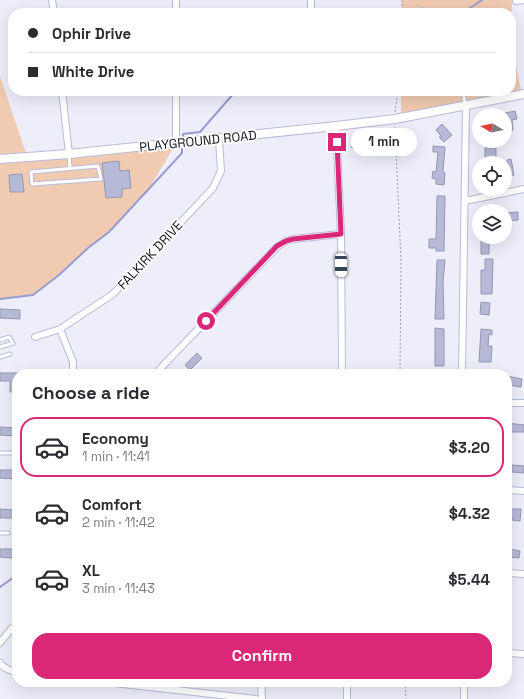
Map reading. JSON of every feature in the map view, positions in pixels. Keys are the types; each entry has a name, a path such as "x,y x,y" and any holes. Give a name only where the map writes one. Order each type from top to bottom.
{"main road":[{"name":"PLAYGROUND ROAD","path":"0,159 69,154 219,139 395,119 513,96"}],"street":[{"path":"516,1 524,0"},
{"path":"63,96 69,154"},
{"path":"176,96 176,143"},
{"path":"462,369 466,105"},
{"path":"336,126 341,234 342,369"},
{"name":"FALKIRK DRIVE","path":"35,337 60,329 113,294 213,188 221,172 219,139"},
{"path":"465,201 524,188"},
{"path":"160,369 277,246 293,239 341,234"},
{"path":"60,329 73,362 73,369"},
{"path":"512,403 524,403"},
{"path":"512,490 524,491"},
{"path":"512,573 524,574"},
{"path":"0,642 12,628"},
{"path":"512,653 524,654"},
{"path":"0,663 3,667 12,671"},
{"path":"154,687 236,698 256,699"},
{"path":"262,687 262,699"},
{"path":"347,687 347,699"},
{"path":"464,687 464,699"}],"lane":[{"path":"464,96 466,105"},
{"path":"69,154 70,168"},
{"path":"98,166 101,179 32,184 31,172 70,168 98,166"},
{"path":"0,340 9,337 13,344 0,347"},
{"path":"0,357 10,354"},
{"path":"0,453 12,453"},
{"path":"0,533 8,533"}],"path":[{"path":"397,96 395,119 400,261 400,369"},
{"path":"405,687 406,699"}],"shaded area":[{"path":"402,0 512,0 512,8 401,8"},
{"path":"516,66 521,90 516,91"},
{"path":"0,76 27,156 176,143 149,189 109,232 33,295 0,300"},
{"path":"401,96 490,96 401,113"}],"building":[{"path":"515,111 517,119 512,120 512,112"},
{"path":"442,124 452,135 444,142 439,137 442,137 436,130"},
{"path":"361,136 367,142 357,153 351,147"},
{"path":"433,146 445,147 443,172 445,173 444,185 436,184 436,179 432,178 433,171 436,172 438,152 433,152"},
{"path":"485,148 496,148 496,156 485,156"},
{"path":"119,161 120,171 129,170 131,188 122,189 122,197 106,198 102,163"},
{"path":"512,164 514,175 512,175"},
{"path":"22,174 24,192 10,192 9,175"},
{"path":"437,196 445,196 444,251 436,251 436,248 429,248 429,239 436,239"},
{"path":"512,212 518,212 518,220 512,220"},
{"path":"481,244 489,244 489,254 481,254"},
{"path":"485,259 493,259 492,294 481,294 481,270 485,270"},
{"path":"437,260 445,260 443,282 444,319 435,319"},
{"path":"481,302 490,303 489,315 480,314"},
{"path":"0,309 20,310 20,319 0,318"},
{"path":"435,328 444,329 444,366 435,366"},
{"path":"481,329 492,330 492,335 489,334 488,346 492,346 491,362 479,362"},
{"path":"197,353 202,358 191,369 185,365"},
{"path":"0,373 12,373 12,392 10,392 10,381 0,381"},
{"path":"512,377 522,379 521,387 512,386"},
{"path":"512,424 524,425 524,432 512,432"},
{"path":"0,427 12,428 12,436 0,435"},
{"path":"512,465 524,466 524,473 512,472"},
{"path":"0,470 12,470 12,479 0,478"},
{"path":"0,509 12,510 12,518 0,518"},
{"path":"512,509 521,509 520,521 512,520"},
{"path":"0,549 12,549 12,558 0,557"},
{"path":"512,550 520,551 519,558 512,557"}],"waterway":[{"path":"470,8 482,0"},
{"path":"183,137 183,134 200,132 231,96"},
{"path":"0,299 33,295 59,275 88,248 109,232 182,153 182,148"},
{"path":"0,587 12,579"}],"route":[{"path":"206,321 277,246 293,239 341,234 337,142"}]}
